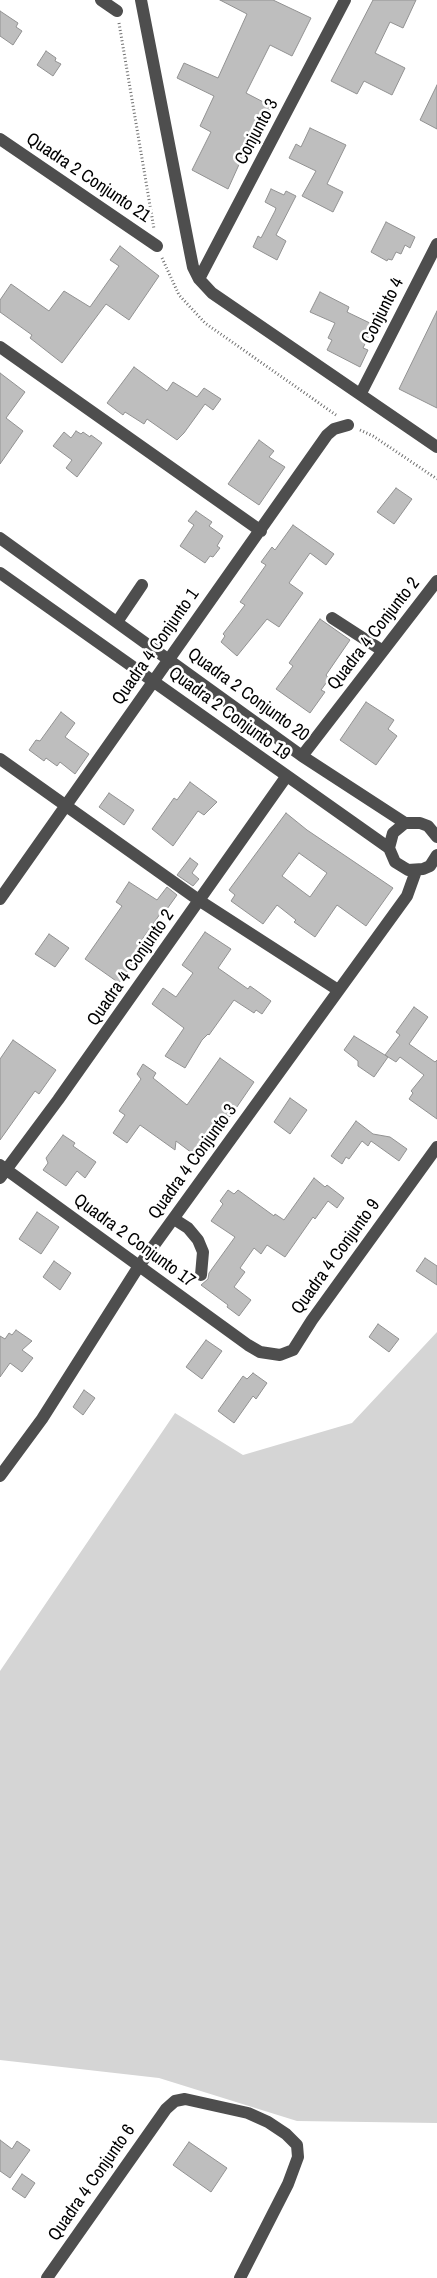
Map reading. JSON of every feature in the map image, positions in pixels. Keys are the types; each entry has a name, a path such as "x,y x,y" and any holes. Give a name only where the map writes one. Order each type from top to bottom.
{"street":[{"path":"101,0 117,11"},
{"path":"141,0 193,267 199,279 212,293 361,393 437,447"},
{"name":"Conjunto 3","path":"199,279 345,0"},
{"name":"Quadra 2 Conjunto 21","path":"0,139 157,246"},
{"name":"Conjunto 4","path":"361,393 437,244"},
{"path":"0,347 261,530"},
{"name":"Quadra 4 Conjunto 1","path":"0,898 327,435 334,429 348,425"},
{"name":"Quadra 2 Conjunto 20","path":"0,538 302,756 405,823"},
{"name":"Quadra 2 Conjunto 19","path":"0,573 389,848 395,862 401,867 416,871"},
{"name":"Quadra 4 Conjunto 2","path":"302,756 437,581"},
{"path":"117,622 142,585"},
{"path":"332,618 383,651"},
{"path":"0,759 200,901 338,990"},
{"name":"Quadra 4 Conjunto 2","path":"2,1171 64,1092 286,777"},
{"path":"389,848 393,833 405,823 420,822 428,826 437,837"},
{"path":"416,871 430,866 437,855"},
{"name":"Quadra 4 Conjunto 3","path":"0,1476 42,1419 139,1266 407,896 416,871"},
{"name":"Quadra 4 Conjunto 9","path":"248,1345 260,1352 280,1356 293,1350 312,1320 437,1146"},
{"name":"Quadra 2 Conjunto 17","path":"2,1171 139,1266 248,1345"},
{"path":"174,1219 188,1228 198,1240 202,1252 201,1275"},
{"name":"Quadra 4 Conjunto 6","path":"46,2278 166,2109 176,2100 185,2099 248,2113 280,2130 297,2145 298,2157 288,2184 240,2278"}],"path":[{"path":"117,11 157,246 179,295 205,323 319,402 348,425 373,436 437,479"}],"shaded area":[{"path":"437,1332 437,2123 297,2121 159,2078 0,2060 0,1671 175,1413 243,1455 352,1423"}],"building":[{"path":"220,0 273,0 311,18 292,56 270,45 246,93 271,106 249,151 246,149 228,189 192,170 211,132 200,126 214,96 177,78 184,63 218,78 247,14"},
{"path":"373,0 416,0 403,28 390,22 375,53 405,68 392,95 364,81 357,94 331,81"},
{"path":"0,11 18,23 16,27 22,31 13,45 0,36"},
{"path":"46,51 56,58 55,61 61,64 53,76 37,65"},
{"path":"437,85 437,129 420,120"},
{"path":"310,128 346,145 327,184 343,192 333,212 302,196 316,171 289,158 296,144 301,147"},
{"path":"271,189 284,195 286,191 296,196 276,235 286,241 277,260 253,247 258,236 261,238 276,208 265,202"},
{"path":"386,222 415,237 410,248 405,245 401,254 396,252 392,260 388,259 387,261 371,252"},
{"path":"120,246 159,276 129,320 106,304 62,363 30,338 32,335 0,312 0,300 11,284 49,311 64,291 90,307 119,266 110,260"},
{"path":"320,292 349,307 347,312 374,325 363,348 368,350 360,367 327,350 332,340 328,338 335,323 310,312"},
{"path":"437,311 437,408 399,389"},
{"path":"134,367 167,391 173,382 197,397 204,388 221,399 213,410 205,404 177,440 147,419 144,424 125,412 123,415 107,403"},
{"path":"0,373 25,392 6,418 23,431 0,464"},
{"path":"76,431 81,434 83,432 90,437 91,435 102,443 77,477 66,468 72,460 53,446 64,432 71,438"},
{"path":"259,440 274,451 269,457 285,467 259,505 228,484"},
{"path":"396,488 412,499 394,524 377,512"},
{"path":"196,511 212,522 209,526 223,536 217,546 220,548 205,563 180,546 194,525 188,521"},
{"path":"293,525 334,554 326,565 310,553 289,583 303,593 279,627 267,619 237,656 221,642 225,636 223,634 245,605 240,602 266,565 261,562 272,547 275,550"},
{"path":"320,619 350,640 326,675 329,679 321,690 325,692 310,713 276,689 293,666 289,663"},
{"path":"366,702 394,720 388,729 397,736 376,765 340,740"},
{"path":"61,712 75,723 65,737 89,754 75,774 60,762 57,766 46,758 44,761 29,750 36,740 40,741"},
{"path":"190,782 217,802 204,815 198,811 173,846 152,829 174,798 177,800"},
{"path":"109,793 134,810 124,825 99,807"},
{"path":"286,813 307,830 393,888 366,926 337,905 315,937 294,922 296,920 277,905 263,924 231,901 235,895 229,890","holes":["299,853 327,873 310,897 282,876"]},
{"path":"190,858 198,864 192,873 199,879 193,886 177,875"},
{"path":"129,882 157,900 167,887 177,895 167,909 165,907 141,941 146,944 119,983 85,959 122,906 116,902"},
{"path":"205,932 231,949 218,968 248,989 250,986 271,1001 262,1014 256,1010 254,1013 234,1000 209,1035 202,1040 185,1068 165,1056 184,1028 152,1004 163,988 176,997 193,973 182,965"},
{"path":"49,934 69,948 55,967 35,954"},
{"path":"414,1007 428,1017 409,1044 435,1062 437,1060 437,1119 409,1099 413,1093 411,1091 424,1075 400,1057 396,1062 385,1055 400,1035 396,1032"},
{"path":"354,1036 388,1057 374,1077 358,1066 358,1061 344,1050"},
{"path":"13,1040 56,1070 39,1094 35,1091 0,1140 0,1059"},
{"path":"220,1058 254,1082 230,1117 227,1115 208,1141 211,1143 200,1159 176,1141 175,1150 140,1125 127,1143 113,1133 125,1115 119,1111 141,1079 137,1074 143,1064 156,1073 153,1078 187,1105"},
{"path":"290,1098 307,1110 290,1134 274,1122"},
{"path":"356,1121 373,1134 390,1137 407,1149 399,1161 371,1141 368,1146 362,1141 349,1159 346,1157 342,1164 331,1156"},
{"path":"63,1135 75,1143 73,1146 96,1162 85,1178 77,1171 66,1186 43,1170 48,1163 46,1158"},
{"path":"314,1178 344,1198 337,1208 328,1201 315,1219 313,1217 285,1257 267,1245 261,1254 254,1248 240,1268 245,1272 234,1287 251,1300 239,1316 227,1307 228,1305 201,1285 208,1279 209,1273 235,1237 211,1221 223,1204 220,1201 228,1190 234,1194 238,1190 274,1216 275,1214 284,1220"},
{"path":"37,1212 59,1227 41,1254 19,1239"},
{"path":"425,1258 437,1266 437,1285 416,1271"},
{"path":"54,1261 71,1273 60,1290 43,1277"},
{"path":"378,1324 399,1339 389,1352 369,1337"},
{"path":"16,1330 32,1341 22,1350 33,1358 22,1372 10,1363 0,1377 0,1336 5,1339 9,1333 12,1335"},
{"path":"206,1340 222,1351 202,1379 186,1367"},
{"path":"253,1373 267,1383 256,1399 253,1396 234,1423 218,1411 243,1376 247,1379"},
{"path":"84,1390 95,1398 83,1415 73,1407"},
{"path":"0,2140 12,2149 17,2141 30,2150 10,2178 0,2171"},
{"path":"189,2142 227,2168 211,2192 173,2165"},
{"path":"22,2174 35,2183 25,2198 12,2189"}]}
